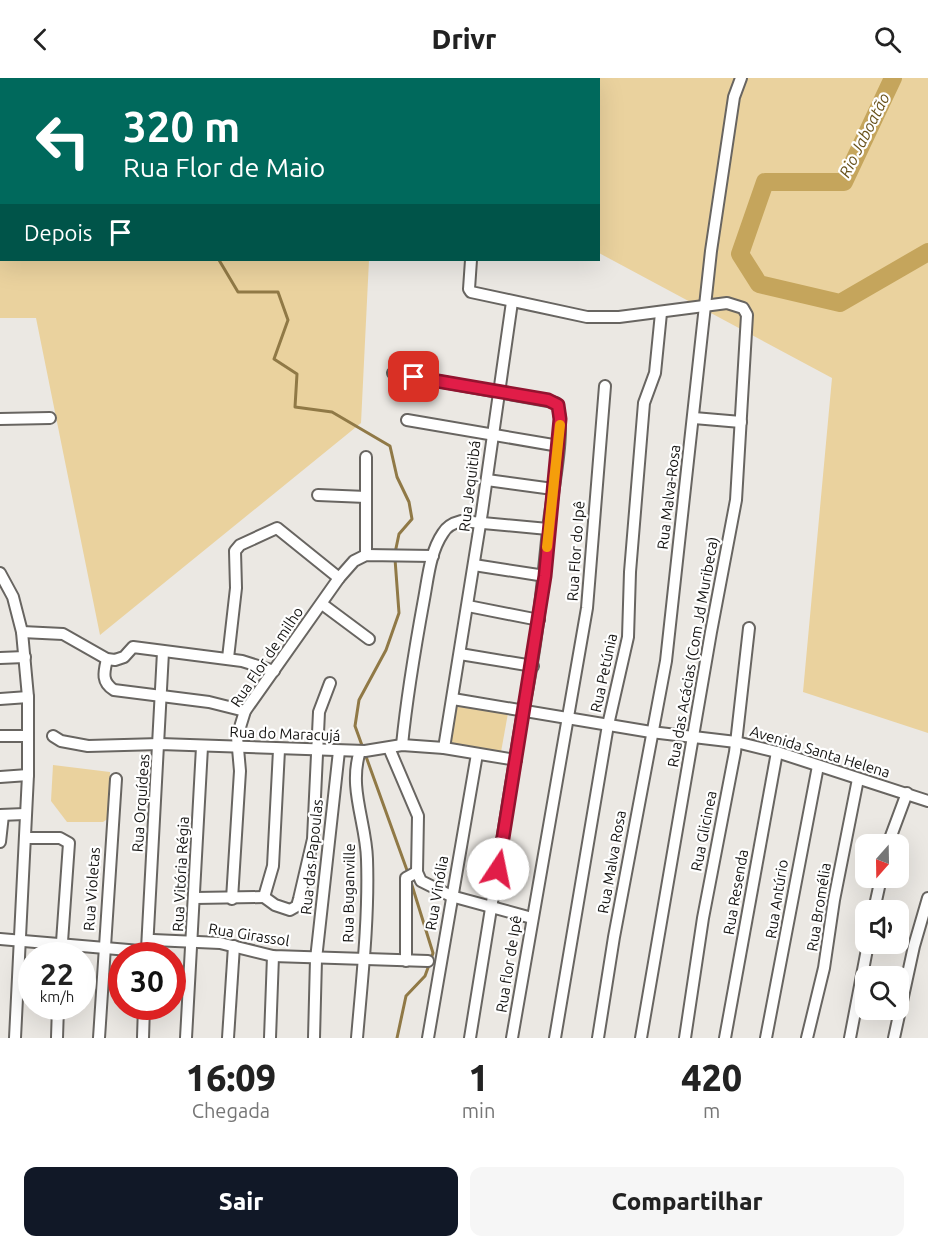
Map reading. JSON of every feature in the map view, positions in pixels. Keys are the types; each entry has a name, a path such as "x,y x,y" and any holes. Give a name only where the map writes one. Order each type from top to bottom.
{"street":[{"name":"Rua Malva-Rosa","path":"660,693 694,418 705,305 734,97 741,78"},
{"path":"471,261 470,291 587,317 661,313 705,305"},
{"name":"Rua Jequitibá","path":"444,748 481,522 512,302"},
{"name":"Rua das Acácias (Com Jd Muribeca)","path":"641,1038 736,500 742,364 747,315 735,304 705,305"},
{"name":"Rua Petúnia","path":"555,1038 608,725 628,637 630,572 644,403 655,373 661,313"},
{"path":"393,373 548,400 558,405 559,446 533,666 523,711 470,1038"},
{"name":"Rua Flor do Ipê","path":"567,718 587,608 605,386"},
{"path":"0,419 50,418"},
{"path":"694,418 741,422"},
{"path":"407,420 559,446"},
{"path":"366,457 366,555 433,556"},
{"path":"487,480 553,489"},
{"path":"318,495 366,497"},
{"path":"402,745 408,682 433,556 443,531 452,524 481,522 548,529"},
{"path":"228,658 236,588 235,551 240,545 273,528 280,529 339,578"},
{"name":"Rua Flor de milho","path":"232,899 240,771 239,726 245,711 339,578 354,561 366,555"},
{"path":"474,565 545,576"},
{"path":"0,573 13,597 22,632 28,697 28,775 15,1038"},
{"name":"Rua Flor de milho","path":"322,604 369,639"},
{"path":"468,606 539,620"},
{"name":"Rua Glicinea","path":"686,1038 703,918 736,742 749,628"},
{"path":"22,632 63,634 107,658 121,659 132,647 228,658 261,665 274,671"},
{"name":"Rua Orquídeas","path":"147,942 160,744 163,652"},
{"path":"460,654 533,666"},
{"path":"0,658 25,657"},
{"path":"107,658 104,678 107,686 119,691 209,702 245,711"},
{"path":"195,898 264,897 275,905 290,910 297,906 313,839 319,712 330,683"},
{"name":"Rua Malva Rosa","path":"598,1038 651,732 660,693"},
{"path":"0,699 28,697"},
{"name":"Avenida Santa Helena","path":"453,699 651,732 736,742 777,752 928,801"},
{"name":"Rua flor de Ipê","path":"512,1038 567,718"},
{"path":"0,736 28,736"},
{"name":"Rua do Maracujá","path":"53,736 74,744 88,746 160,744 279,750 363,751 402,745 444,748 516,760"},
{"name":"Rua Vitória Régia","path":"186,1038 202,747"},
{"path":"389,748 418,816 417,873 421,881 451,896 532,918"},
{"path":"264,897 273,866 279,750"},
{"name":"Rua das Papoulas","path":"314,1038 316,958 339,751"},
{"name":"Rua Buganville","path":"357,1038 367,860 363,821 357,801 354,775 363,751"},
{"name":"Rua Resenda","path":"725,1038 777,752"},
{"name":"Rua Vinólia","path":"429,1038 451,896 477,754"},
{"name":"Rua Antúrio","path":"766,1038 818,766"},
{"path":"0,777 28,775"},
{"name":"Rua Violetas","path":"99,1038 116,779"},
{"name":"Rua Bromélia","path":"807,1038 824,968 834,900 858,779"},
{"path":"892,834 907,794"},
{"path":"0,842 1,815 26,814"},
{"path":"25,838 60,838 69,843 62,942"},
{"path":"406,962 406,878 417,873"},
{"path":"894,1038 914,946 928,898"},
{"name":"Rua Girassol","path":"0,939 29,942"},
{"name":"Rua Girassol","path":"150,942 157,939 192,941 234,946 273,956 428,961"},
{"path":"228,1038 234,946"},
{"name":"Rua Girassol","path":"96,949 108,949"},
{"path":"850,1038 866,954"},
{"path":"270,1038 273,956"},
{"path":"57,1038 58,1020"},
{"path":"143,1038 144,1020"}],"shaded area":[{"path":"600,78 928,78 928,733 803,692 832,378 600,254"},
{"path":"0,261 369,261 361,423 100,635 36,318 0,318"},
{"path":"457,704 508,713 501,752 451,743"},
{"path":"53,765 110,772 109,818 103,822 67,822 51,801"}],"waterway":[{"name":"Rio Jaboatão","path":"893,78 844,182 765,182 740,254 759,284 840,303 928,252"},
{"path":"220,261 238,292 278,292 288,320 274,359 297,374 295,407 332,412 390,446 397,477 409,502 412,519 399,534 395,553"},
{"path":"395,559 399,613 386,650 359,700 355,726 408,873"},
{"path":"410,879 433,953 431,959"},
{"path":"397,1038 406,996 425,976 429,965"}],"slow traffic":[{"path":"547,547 560,425"}],"route":[{"path":"414,377 548,400 556,403 560,409 559,446 533,666 523,711 506,830 498,869"}]}
